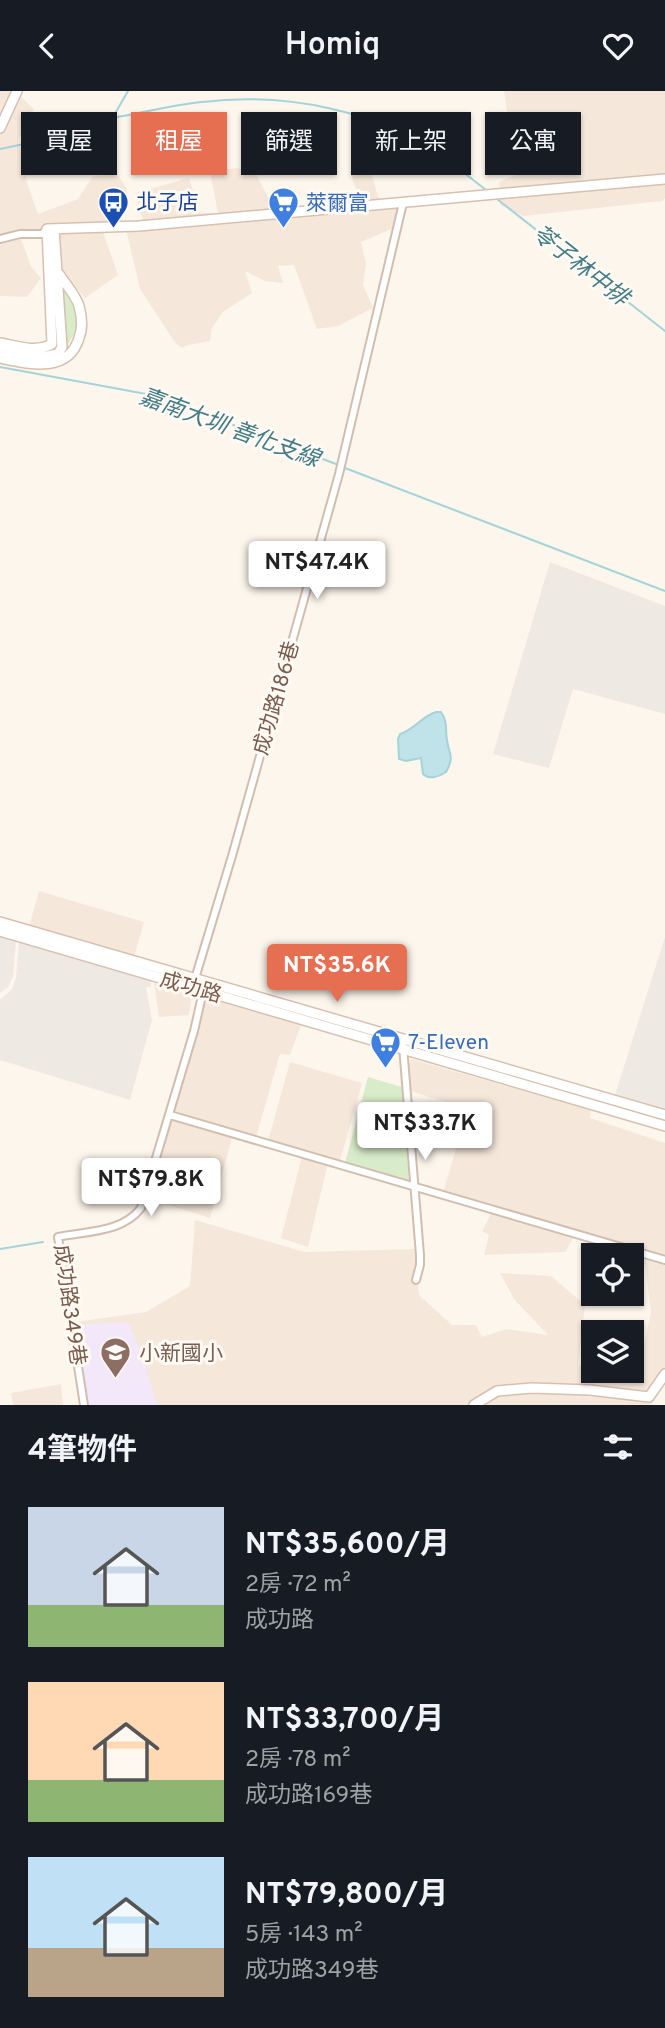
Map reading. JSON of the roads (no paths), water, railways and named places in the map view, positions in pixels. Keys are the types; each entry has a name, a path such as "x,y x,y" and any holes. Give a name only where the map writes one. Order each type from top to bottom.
{"street":[{"path":"0,128 17,91"},
{"path":"0,239 20,234 42,233 51,229 139,226 665,179"},
{"name":"成功路186巷","path":"194,983 339,474 403,203"},
{"path":"0,350 42,358 58,354 62,347 51,229"},
{"path":"0,344 34,349 52,344 51,229"},
{"path":"0,358 30,364 50,364 66,359 76,347 82,330 79,304 57,272"},
{"name":"成功路","path":"0,922 204,986 665,1115"},
{"name":"成功路","path":"0,931 194,983"},
{"name":"成功路349巷","path":"84,1405 58,1237 119,1226 137,1214 144,1202 194,1031 204,986"},
{"path":"404,1044 420,1265 416,1280"},
{"name":"成功路","path":"404,1044 665,1126"},
{"path":"170,1115 665,1260"},
{"path":"474,1405 497,1391 532,1388 590,1390 649,1397 665,1374"}],"water":[{"path":"436,712 441,712 445,719 451,759 446,772 431,777 423,774 421,758 406,761 399,759 398,739 400,734"}],"waterway":[{"path":"116,112 128,91"},
{"name":"苓子林中排","path":"0,149 106,127 112,118 168,107 202,102 266,100 330,109 392,128 448,160 486,190"},
{"name":"苓子林中排","path":"497,199 665,331"},
{"name":"嘉南大圳 善化支線","path":"0,367 157,396 336,464"},
{"name":"嘉南大圳 善化支線","path":"345,468 665,591"},
{"path":"0,1249 43,1242"}],"place":[{"name":"北子店","path":"113,229"},
{"name":"萊爾富","path":"283,230"},
{"name":"7-Eleven","path":"385,1069"},
{"name":"小新國小","path":"116,1380"}]}
